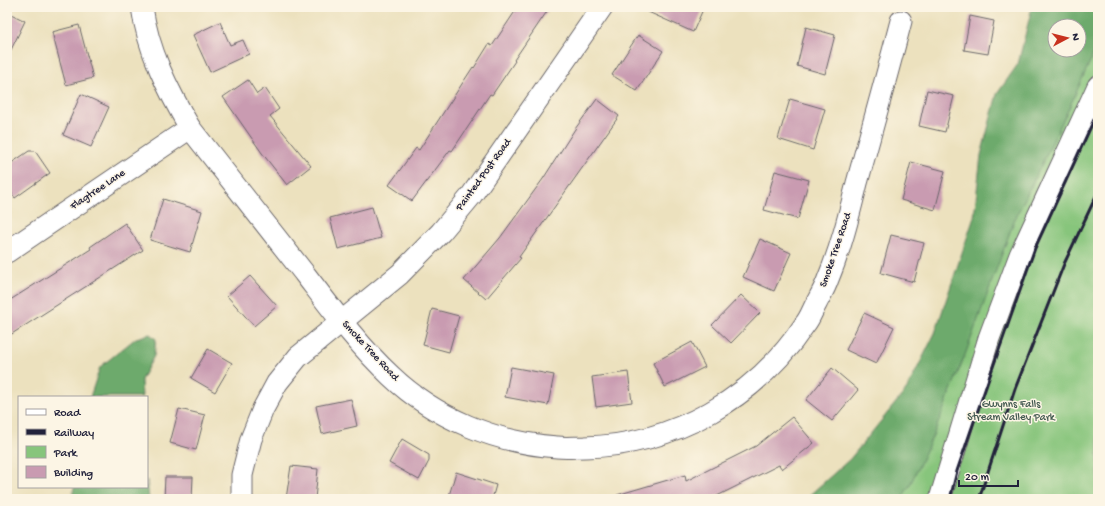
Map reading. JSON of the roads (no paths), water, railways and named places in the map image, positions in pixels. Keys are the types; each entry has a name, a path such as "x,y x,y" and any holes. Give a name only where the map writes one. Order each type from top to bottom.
{"street":[{"name":"Smoke Tree Road","path":"142,7 144,20 155,59 170,94 190,128 341,321 368,352 391,376 417,397 449,417 483,432 520,443 558,448 594,447 631,441 676,429 708,414 745,390 777,361 806,323 828,280 842,238 902,21"},
{"name":"Painted Post Road","path":"242,499 242,475 251,439 263,409 277,383 298,357 400,274 441,232 471,196 602,7"},
{"path":"940,499 989,338 1020,255 1098,86"},
{"name":"Flagtree Lane","path":"7,252 190,128"}],"railway":[{"path":"950,499 957,471 1035,248 1098,111"},
{"path":"979,499 1015,389 1064,264 1098,192"}],"park label":[{"name":"Gwynns Falls Stream Valley Park","path":"1011,411"}]}
